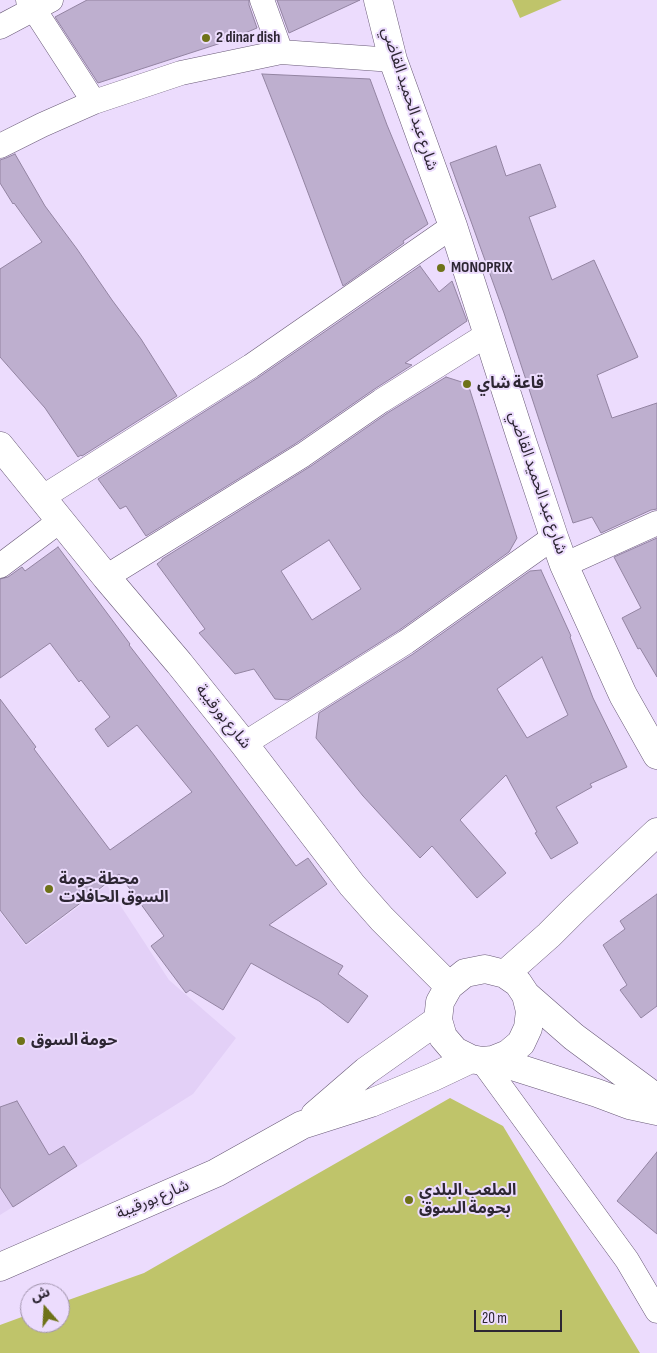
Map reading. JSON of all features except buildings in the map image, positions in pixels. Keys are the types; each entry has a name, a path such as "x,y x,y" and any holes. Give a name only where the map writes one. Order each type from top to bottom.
{"main road":[{"name":"شارع عبد الحميد القاضي","path":"378,0 393,60 453,226 564,565 623,695 657,755"},
{"name":"شارع بورقيبة","path":"0,446 244,744 352,885 382,919 449,986"},
{"path":"505,974 549,935 657,832"},
{"path":"657,1102 647,1091 574,1036 526,995 518,983 505,974 485,969 465,973 449,986 440,1002 438,1020 443,1037 455,1051 597,1093 629,1105 657,1111"},
{"path":"482,1060 508,1054 521,1043 528,1028 530,1011 526,995"},
{"name":"شارع بورقيبة","path":"0,1267 216,1173 302,1125 366,1071 438,1020"},
{"name":"شارع بورقيبة","path":"302,1125 372,1103 433,1077 482,1060"}],"street":[{"path":"262,0 281,52"},
{"path":"0,28 38,3 94,102"},
{"path":"0,146 94,102 181,73 281,52 393,60"},
{"path":"43,497 251,366 453,226"},
{"path":"106,577 303,455 381,400 488,334"},
{"path":"0,566 60,520"},
{"path":"564,565 657,522"},
{"path":"244,744 406,642 554,537"},
{"path":"482,1060 627,1260 657,1311"}],"shaded area":[{"path":"107,885 169,980 236,1038 193,1094 0,1215 0,912 26,946"}],"green space":[{"path":"512,0 562,0 520,18"},
{"name":"الملعب البلدي بحومة السوق","path":"450,1098 503,1126 640,1353 0,1353 0,1325 20,1318 20,1333 70,1333 70,1299 144,1273"}],"place":[{"name":"2 dinar dish","path":"206,38"},
{"name":"MONOPRIX","path":"441,268"},
{"name":"قاعة شاي","path":"467,384"},
{"name":"محطة حومة السوق الحافلات","path":"49,889"},
{"name":"حومة السوق","path":"21,1041"},
{"name":"الملعب البلدي بحومة السوق","path":"409,1200"}]}
